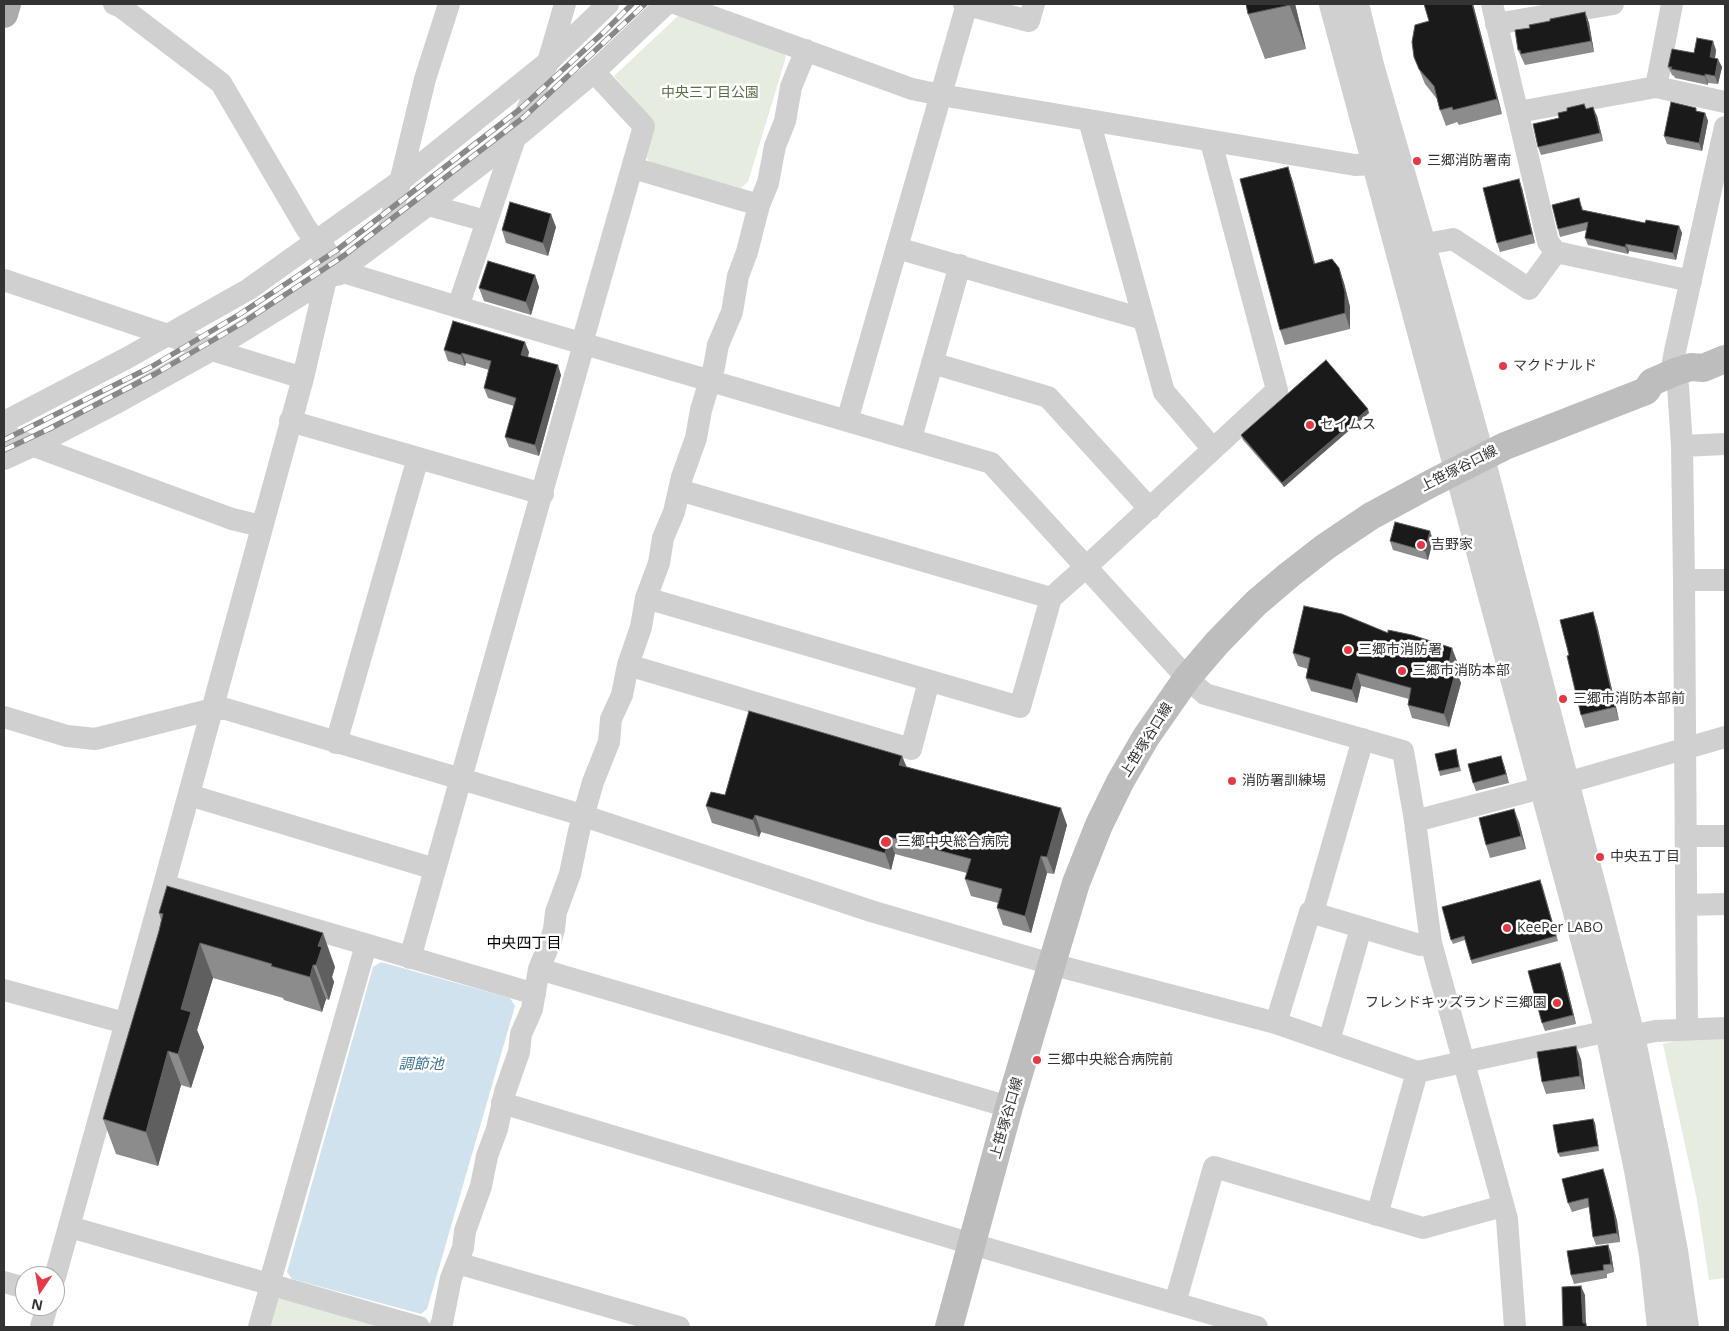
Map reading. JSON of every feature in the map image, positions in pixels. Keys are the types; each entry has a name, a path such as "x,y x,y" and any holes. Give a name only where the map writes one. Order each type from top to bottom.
{"main road":[{"path":"4,14 7,4"},
{"name":"上笹塚谷口線","path":"949,1327 1010,1107 1076,883 1099,825 1120,782 1146,737 1187,678 1217,643 1256,603 1303,563 1371,516 1505,446 1646,391 1657,394 1677,379 1694,380 1714,364"}],"street":[{"path":"114,4 121,7 222,83 306,228 316,241 335,274 458,307 911,438 991,463 1187,678 1205,694 1403,751 1415,821 1430,944 1465,1063 1507,1219 1515,1327"},
{"path":"387,236 425,80 449,4"},
{"path":"458,307 514,138 548,62 566,4"},
{"path":"4,422 119,362 249,289 399,182 548,62 608,4"},
{"path":"4,459 120,401 212,350 335,274 428,206 514,138 594,72 666,4"},
{"path":"677,4 912,89 1355,166 1377,164"},
{"path":"847,420 966,4 1029,21 1034,4"},
{"path":"1333,4 1377,164 1470,464 1556,785 1669,1223 1684,1327"},
{"path":"1355,4 1371,69 1422,245 1470,464"},
{"path":"1613,4 1494,14 1548,242 1556,252 1691,281"},
{"path":"1656,87 1672,4"},
{"path":"440,1327 451,1278 463,1248 465,1231 481,1186 487,1156 498,1129 502,1103 515,1067 521,1034 532,1009 539,969 551,940 556,912 570,874 575,847 593,782 606,752 611,719 622,695 628,665 639,632 646,598 655,575 663,538 674,512 682,476 696,438 701,410 718,345 732,312 738,276 747,252 759,205 768,183 775,146 785,121 791,87 806,50"},
{"path":"410,958 543,494 644,126 594,72"},
{"path":"1518,112 1656,87 1725,102"},
{"path":"1089,120 1164,392 1213,449"},
{"path":"1687,1029 1687,836 1684,749 1682,446 1677,379 1673,362 1725,131"},
{"path":"646,598 1020,708 1051,598 1150,510 1277,390 1211,142"},
{"path":"633,168 759,205"},
{"path":"428,206 486,221"},
{"path":"1422,245 1453,239 1529,290 1556,252"},
{"path":"897,248 1143,319"},
{"path":"911,438 960,265"},
{"path":"58,1266 213,709 290,421 335,274"},
{"path":"4,280 212,350 303,378"},
{"path":"932,363 1048,397 1150,510"},
{"path":"290,421 543,494"},
{"path":"4,435 232,519 261,526"},
{"path":"1682,446 1725,444"},
{"path":"336,742 418,458"},
{"path":"679,490 1051,598"},
{"path":"1684,580 1725,580"},
{"path":"628,665 911,749 929,681"},
{"path":"4,717 67,736 95,739 213,709 226,709 584,816 871,911 1051,964 1276,1023 1417,1072 1620,1033 1725,1028"},
{"path":"1415,821 1556,785 1725,737"},
{"path":"1276,1023 1310,912 1313,912 1363,739"},
{"path":"189,795 435,869"},
{"path":"1687,836 1725,836"},
{"path":"164,885 535,994"},
{"path":"1687,905 1725,904"},
{"path":"1313,912 1420,946 1430,944"},
{"path":"1329,1040 1362,928"},
{"path":"258,1327 366,945"},
{"path":"539,969 1010,1107"},
{"path":"4,990 126,1023"},
{"path":"1620,1033 1638,1170 1653,1254 1662,1327"},
{"path":"1377,1215 1417,1072"},
{"path":"502,1103 1257,1327"},
{"path":"1175,1303 1214,1167 1423,1228 1503,1206"},
{"path":"70,1227 419,1327"},
{"path":"458,1263 679,1327"}],"green space":[{"name":"中央三丁目公園","path":"679,15 784,52 786,57 748,182 741,188 650,163 646,157 655,124 614,76"},
{"path":"1725,1037 1725,1278 1709,1280 1697,1200 1663,1044 1687,1038"},
{"path":"282,1297 384,1327 266,1327 274,1302"}],"water":[{"name":"調節池","path":"381,962 510,998 515,1006 427,1309 421,1314 292,1279 287,1272 373,967"}],"building":[{"path":"1246,4 1289,4 1290,5 1248,14"},
{"path":"1424,4 1472,4 1497,99 1453,110 1452,107 1440,110 1434,86 1419,69 1414,57 1412,42 1415,25 1429,21"},
{"path":"1585,12 1591,41 1521,54 1520,50 1518,50 1515,30 1530,28 1529,25 1550,21 1550,19"},
{"path":"1697,38 1713,41 1710,57 1718,59 1715,76 1705,74 1705,76 1668,67 1672,49 1694,53"},
{"path":"1671,102 1696,108 1696,111 1705,113 1699,143 1664,136"},
{"path":"1584,104 1586,109 1593,107 1600,133 1538,147 1533,124 1559,118 1558,113 1567,111 1567,108"},
{"path":"1288,167 1314,264 1332,259 1339,268 1345,292 1345,313 1280,330 1240,179"},
{"path":"1519,179 1532,234 1497,243 1483,188"},
{"path":"1579,198 1582,210 1645,223 1646,220 1679,226 1673,253 1626,244 1625,247 1585,238 1588,222 1558,229 1552,205"},
{"path":"510,202 551,214 543,243 502,230"},
{"path":"488,261 535,275 526,302 479,288"},
{"path":"453,321 525,342 521,355 558,365 535,445 505,437 516,398 484,388 491,361 444,350"},
{"path":"1326,360 1368,409 1282,483 1241,435"},
{"path":"1395,522 1430,531 1425,551 1390,541"},
{"path":"1304,606 1342,614 1388,633 1388,630 1412,635 1452,648 1448,669 1456,670 1444,714 1408,705 1411,688 1357,673 1352,690 1306,678 1310,658 1293,653"},
{"path":"1593,612 1615,707 1581,715 1560,620"},
{"path":"749,711 902,756 899,765 1061,808 1047,857 1041,856 1025,916 997,908 1002,889 965,879 971,859 889,837 885,853 755,815 753,820 706,806 711,792 725,795"},
{"path":"1456,749 1459,767 1439,771 1435,754"},
{"path":"1501,756 1506,774 1473,783 1468,764"},
{"path":"1514,809 1521,836 1486,845 1479,818"},
{"path":"1540,880 1556,936 1471,960 1464,936 1451,940 1442,907"},
{"path":"167,886 323,933 318,946 322,947 316,965 313,965 310,977 200,943 181,1009 191,1012 178,1054 168,1051 146,1132 103,1119 159,931 163,914 159,913"},
{"path":"1560,963 1573,1015 1542,1023 1528,971"},
{"path":"1576,1046 1580,1076 1542,1082 1537,1052"},
{"path":"1593,1119 1598,1146 1558,1153 1553,1125"},
{"path":"1603,1169 1617,1233 1593,1237 1588,1198 1568,1203 1562,1179"},
{"path":"1608,1245 1611,1264 1603,1265 1604,1270 1571,1275 1567,1251"},
{"path":"1581,1286 1583,1323 1586,1323 1586,1327 1563,1327 1562,1287"}],"railway":[{"path":"4,440 151,367 240,314 337,250 519,110 632,4"},
{"path":"4,450 155,374 244,322 342,257 524,117 645,4"}],"place":[{"name":"三郷消防署南","path":"1417,161"},
{"name":"マクドナルド","path":"1503,366"},
{"name":"セイムス","path":"1310,425"},
{"name":"吉野家","path":"1421,545"},
{"name":"三郷市消防署","path":"1348,650"},
{"name":"三郷市消防本部","path":"1402,671"},
{"name":"三郷市消防本部前","path":"1563,699"},
{"name":"消防署訓練場","path":"1232,781"},
{"name":"三郷中央総合病院","path":"886,842"},
{"name":"中央五丁目","path":"1600,857"},
{"name":"KeePer LABO","path":"1507,928"},
{"name":"フレンドキッズランド三郷園","path":"1557,1003"},
{"name":"三郷中央総合病院前","path":"1037,1060"}],"district":[{"name":"中央四丁目","path":"524,944"}]}
